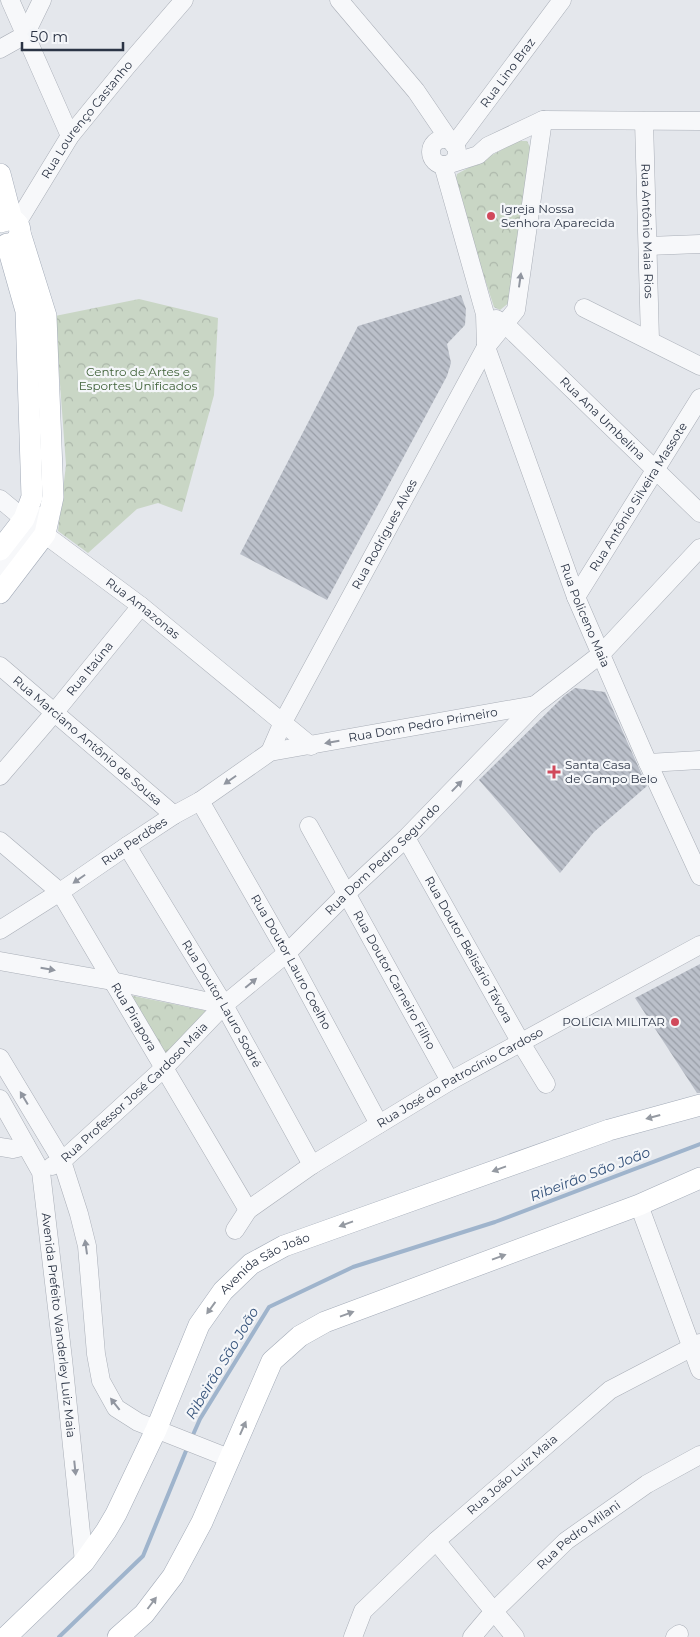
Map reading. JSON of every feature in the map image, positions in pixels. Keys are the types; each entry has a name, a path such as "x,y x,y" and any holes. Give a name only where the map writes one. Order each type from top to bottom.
{"main road":[{"path":"0,174 7,232 46,316 53,497 0,593"},
{"path":"0,550 35,527"},
{"name":"Avenida São João","path":"6,1637 84,1562 116,1514 163,1432 199,1324 223,1291 251,1264 284,1246 609,1130 700,1105"},
{"path":"118,1637 144,1614 173,1576 202,1522 222,1455 272,1361 300,1336 326,1322 639,1206 700,1178"}],"street":[{"path":"10,0 70,136"},
{"path":"0,49 26,36 42,0"},
{"name":"Rua Lourenço Castanho","path":"7,232 70,136 126,66 184,0"},
{"path":"339,0 416,91 448,151 485,314 486,347"},
{"name":"Rua Lino Braz","path":"448,151 562,0"},
{"path":"448,151 478,155 488,146 542,120 700,121"},
{"name":"Rua Rodrigues Alves","path":"283,722 486,347 506,325 516,310 542,120"},
{"name":"Rua Antônio Maia Rios","path":"644,121 650,340"},
{"path":"648,246 700,244"},
{"path":"584,308 700,366"},
{"name":"Rua Ana Umbelina","path":"485,314 506,325 700,513"},
{"name":"Rua Policeno Maia","path":"486,347 576,597 648,763 700,876"},
{"name":"Rua Antônio Silveira Massote","path":"576,597 700,398"},
{"name":"Rua Amazonas","path":"0,499 141,606 283,722"},
{"path":"0,573 35,527"},
{"name":"Rua Dom Pedro Segundo","path":"224,1006 287,953 406,838 536,705 601,654 700,548"},
{"name":"Rua Itaúna","path":"0,776 141,606"},
{"name":"Rua Marciano Antônio de Sousa","path":"0,666 174,815"},
{"name":"Rua Dom Pedro Primeiro","path":"270,752 536,705"},
{"path":"501,711 499,721 507,735"},
{"path":"270,752 283,722 311,746"},
{"name":"Rua Perdões","path":"0,930 174,815 200,801 270,752"},
{"path":"648,763 700,760"},
{"name":"Rua Doutor Lauro Coelho","path":"200,801 287,953 379,1124"},
{"name":"Rua Doutor Carneiro Filho","path":"309,826 450,1081"},
{"name":"Rua Doutor Belisário Távora","path":"406,838 546,1084"},
{"name":"Rua Pirapora","path":"0,841 60,892 248,1210"},
{"name":"Rua Doutor Lauro Sodré","path":"127,846 224,1006 312,1165"},
{"name":"Rua José do Patrocínio Cardoso","path":"235,1230 248,1210 312,1165 450,1081 700,945"},
{"path":"0,960 112,981 224,1006"},
{"name":"Rua Professor José Cardoso Maia","path":"41,1172 62,1161 164,1068 224,1006"},
{"path":"0,1058 62,1161 87,1246 96,1354 101,1381 116,1408 138,1422 222,1455"},
{"name":"Avenida Prefeito Wanderley Luiz Maia","path":"0,1099 41,1172 64,1359 84,1562"},
{"path":"0,1147 13,1149 26,1146"},
{"path":"639,1206 695,1345 700,1370"},
{"name":"Rua João Luiz Maia","path":"352,1637 363,1611 436,1540 610,1390 695,1345"},
{"name":"Rua Pedro Milani","path":"472,1637 494,1611 566,1541 647,1484 700,1455"},
{"path":"436,1540 515,1637"}],"green space":[{"path":"518,141 527,141 532,151 510,302 500,310 494,307 454,185 457,174"},
{"name":"Centro de Artes e Esportes Unificados","path":"139,299 218,318 214,395 182,512 158,503 137,509 88,553 58,531 66,465 55,316"},
{"path":"129,995 212,1012 165,1059"}],"building":[{"path":"461,295 466,309 465,325 447,344 451,363 447,376 327,600 240,554 358,326"},
{"name":"Santa Casa de Campo Belo","path":"575,688 605,692 647,786 594,832 560,873 479,780 564,696"},
{"name":"POLICIA MILITAR","path":"700,964 700,1093 697,1093 635,998"}],"waterway":[{"name":"Ribeirão São João","path":"192,1437 200,1419 269,1307 353,1267 495,1222 700,1144"},
{"name":"Ribeirão São João","path":"59,1637 143,1556 188,1446"}],"place":[{"name":"Igreja Nossa Senhora Aparecida","path":"491,216"},
{"name":"Santa Casa de Campo Belo","path":"554,772"},
{"name":"POLICIA MILITAR","path":"675,1022"}]}
